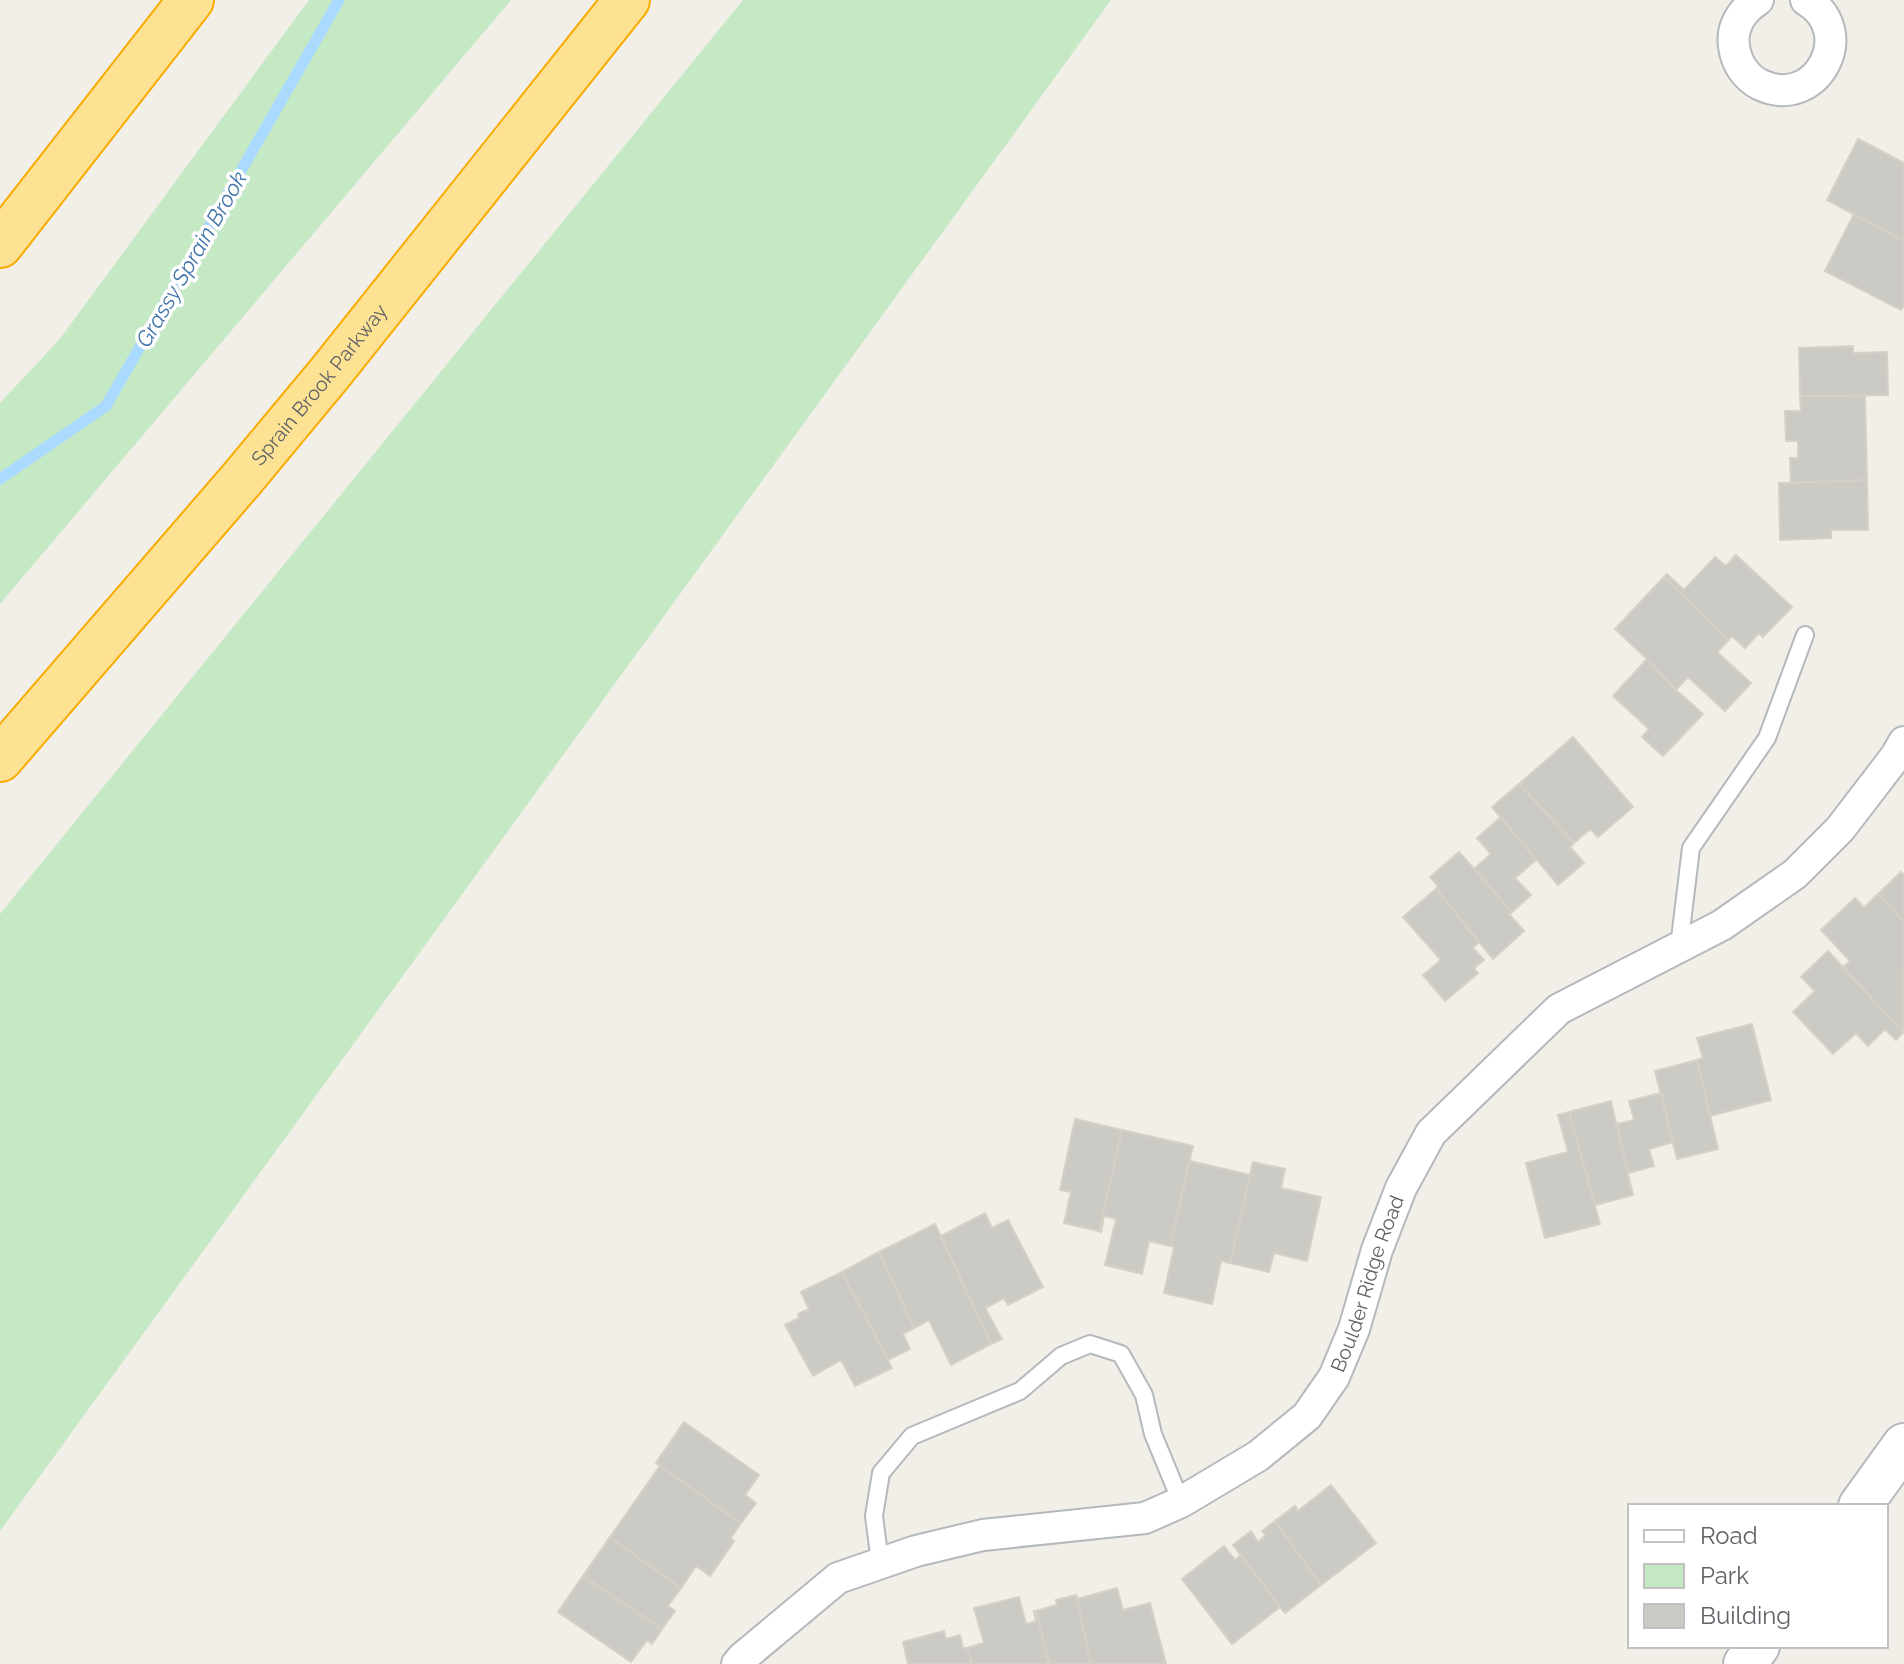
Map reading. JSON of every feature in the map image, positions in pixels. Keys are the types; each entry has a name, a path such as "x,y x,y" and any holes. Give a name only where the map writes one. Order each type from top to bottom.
{"highway":[{"path":"0,245 191,0"},
{"name":"Sprain Brook Parkway","path":"0,759 320,385 627,0"}],"street":[{"path":"1758,0 1743,13 1735,26 1733,42 1736,57 1754,81 1769,88 1785,90 1801,86 1815,77 1825,63 1830,48 1830,31 1812,1"},
{"name":"Boulder Ridge Road","path":"737,1664 838,1578 916,1551 983,1535 1145,1518 1181,1502 1258,1456 1307,1416 1334,1377 1354,1329 1386,1225 1401,1188 1431,1133 1559,1009 1722,925 1795,874 1840,829 1904,742"},
{"path":"1861,1504 1904,1445"}],"lane":[{"path":"1679,947 1691,848 1767,738 1805,635"},
{"path":"880,1563 874,1516 881,1473 912,1436 1020,1391 1061,1356 1090,1344 1121,1354 1134,1375 1144,1395 1153,1434 1181,1502"}],"green space":[{"path":"309,0 511,0 0,604 0,403 59,340"},
{"path":"743,0 1111,0 0,1531 0,914"}],"building":[{"path":"1858,139 1904,163 1904,241 1827,200"},
{"path":"1854,214 1904,241 1904,305 1901,310 1825,271"},
{"path":"1853,346 1853,353 1887,352 1888,395 1800,396 1799,348"},
{"path":"1800,396 1865,396 1867,480 1791,483 1790,458 1798,458 1798,441 1786,441 1785,411 1801,411"},
{"path":"1867,480 1868,530 1831,530 1831,538 1780,540 1779,483"},
{"path":"1736,555 1792,607 1763,637 1759,633 1745,648 1732,636 1729,640 1664,577 1667,574 1684,590 1715,557 1726,566"},
{"path":"1664,577 1729,640 1717,652 1751,683 1725,711 1688,677 1676,690 1615,629"},
{"path":"1647,659 1703,714 1663,756 1642,737 1649,729 1613,696"},
{"path":"1573,737 1633,807 1598,837 1590,829 1574,843 1519,784"},
{"path":"1519,784 1574,843 1570,847 1584,863 1558,885 1492,807"},
{"path":"1501,817 1536,860 1515,878 1531,895 1512,912 1474,869 1491,854 1477,838"},
{"path":"1459,852 1512,912 1509,914 1524,931 1493,959 1436,889 1438,886 1430,877"},
{"path":"1901,872 1904,875 1904,922 1878,894"},
{"path":"1436,889 1479,942 1473,948 1484,960 1474,968 1478,973 1445,1001 1423,975 1441,960 1403,917"},
{"path":"1878,894 1904,922 1903,1032 1843,967 1850,961 1821,930 1855,898 1864,908"},
{"path":"1828,951 1903,1032 1896,1040 1885,1029 1868,1046 1856,1033 1833,1054 1793,1012 1815,991 1801,977"},
{"path":"1752,1024 1771,1100 1710,1116 1697,1060 1703,1058 1697,1038"},
{"path":"1697,1060 1718,1149 1677,1159 1655,1071"},
{"path":"1661,1093 1673,1142 1649,1149 1654,1166 1628,1173 1617,1124 1634,1120 1629,1101"},
{"path":"1611,1101 1633,1195 1595,1205 1569,1112"},
{"path":"1569,1112 1600,1224 1545,1238 1526,1163 1568,1152 1558,1115"},
{"path":"1075,1119 1122,1130 1099,1231 1064,1223 1071,1192 1060,1190"},
{"path":"1122,1130 1193,1146 1170,1246 1149,1241 1142,1274 1105,1265 1116,1219 1104,1216 1099,1231"},
{"path":"1190,1161 1250,1175 1230,1263 1221,1261 1212,1304 1164,1293 1174,1247 1170,1246"},
{"path":"1253,1162 1285,1169 1281,1188 1321,1197 1307,1261 1274,1253 1269,1272 1230,1263"},
{"path":"985,1213 992,1228 1008,1220 1043,1287 1008,1305 1004,1298 985,1308 1002,1339 991,1344 941,1236"},
{"path":"935,1224 991,1344 951,1365 929,1320 914,1328 879,1252"},
{"path":"879,1252 914,1328 903,1334 910,1349 888,1360 842,1272"},
{"path":"842,1272 892,1368 855,1386 841,1360 813,1376 785,1325 809,1309 801,1292"},
{"path":"684,1422 759,1475 745,1495 756,1503 741,1523 656,1463"},
{"path":"660,1466 741,1523 731,1538 734,1541 710,1576 696,1566 681,1588 610,1537"},
{"path":"1331,1485 1376,1543 1321,1585 1275,1521 1295,1506 1298,1511"},
{"path":"1275,1521 1321,1585 1285,1613 1233,1545 1251,1531 1258,1542 1266,1535 1262,1531"},
{"path":"610,1537 681,1588 668,1606 675,1611 662,1629 583,1576"},
{"path":"1224,1546 1235,1560 1241,1555 1280,1607 1232,1644 1182,1579"},
{"path":"583,1576 662,1629 652,1644 647,1640 631,1662 558,1612"},
{"path":"1117,1588 1123,1610 1150,1603 1166,1664 1091,1664 1077,1599"},
{"path":"1076,1595 1091,1664 1049,1664 1036,1611 1057,1605 1056,1600"},
{"path":"1019,1597 1026,1624 1036,1621 1036,1611 1049,1664 972,1664 967,1648 984,1643 974,1608"},
{"path":"944,1631 946,1639 960,1635 972,1664 908,1664 903,1642"}],"waterway":[{"name":"Grassy Sprain Brook","path":"0,479 106,406 339,0"}]}
